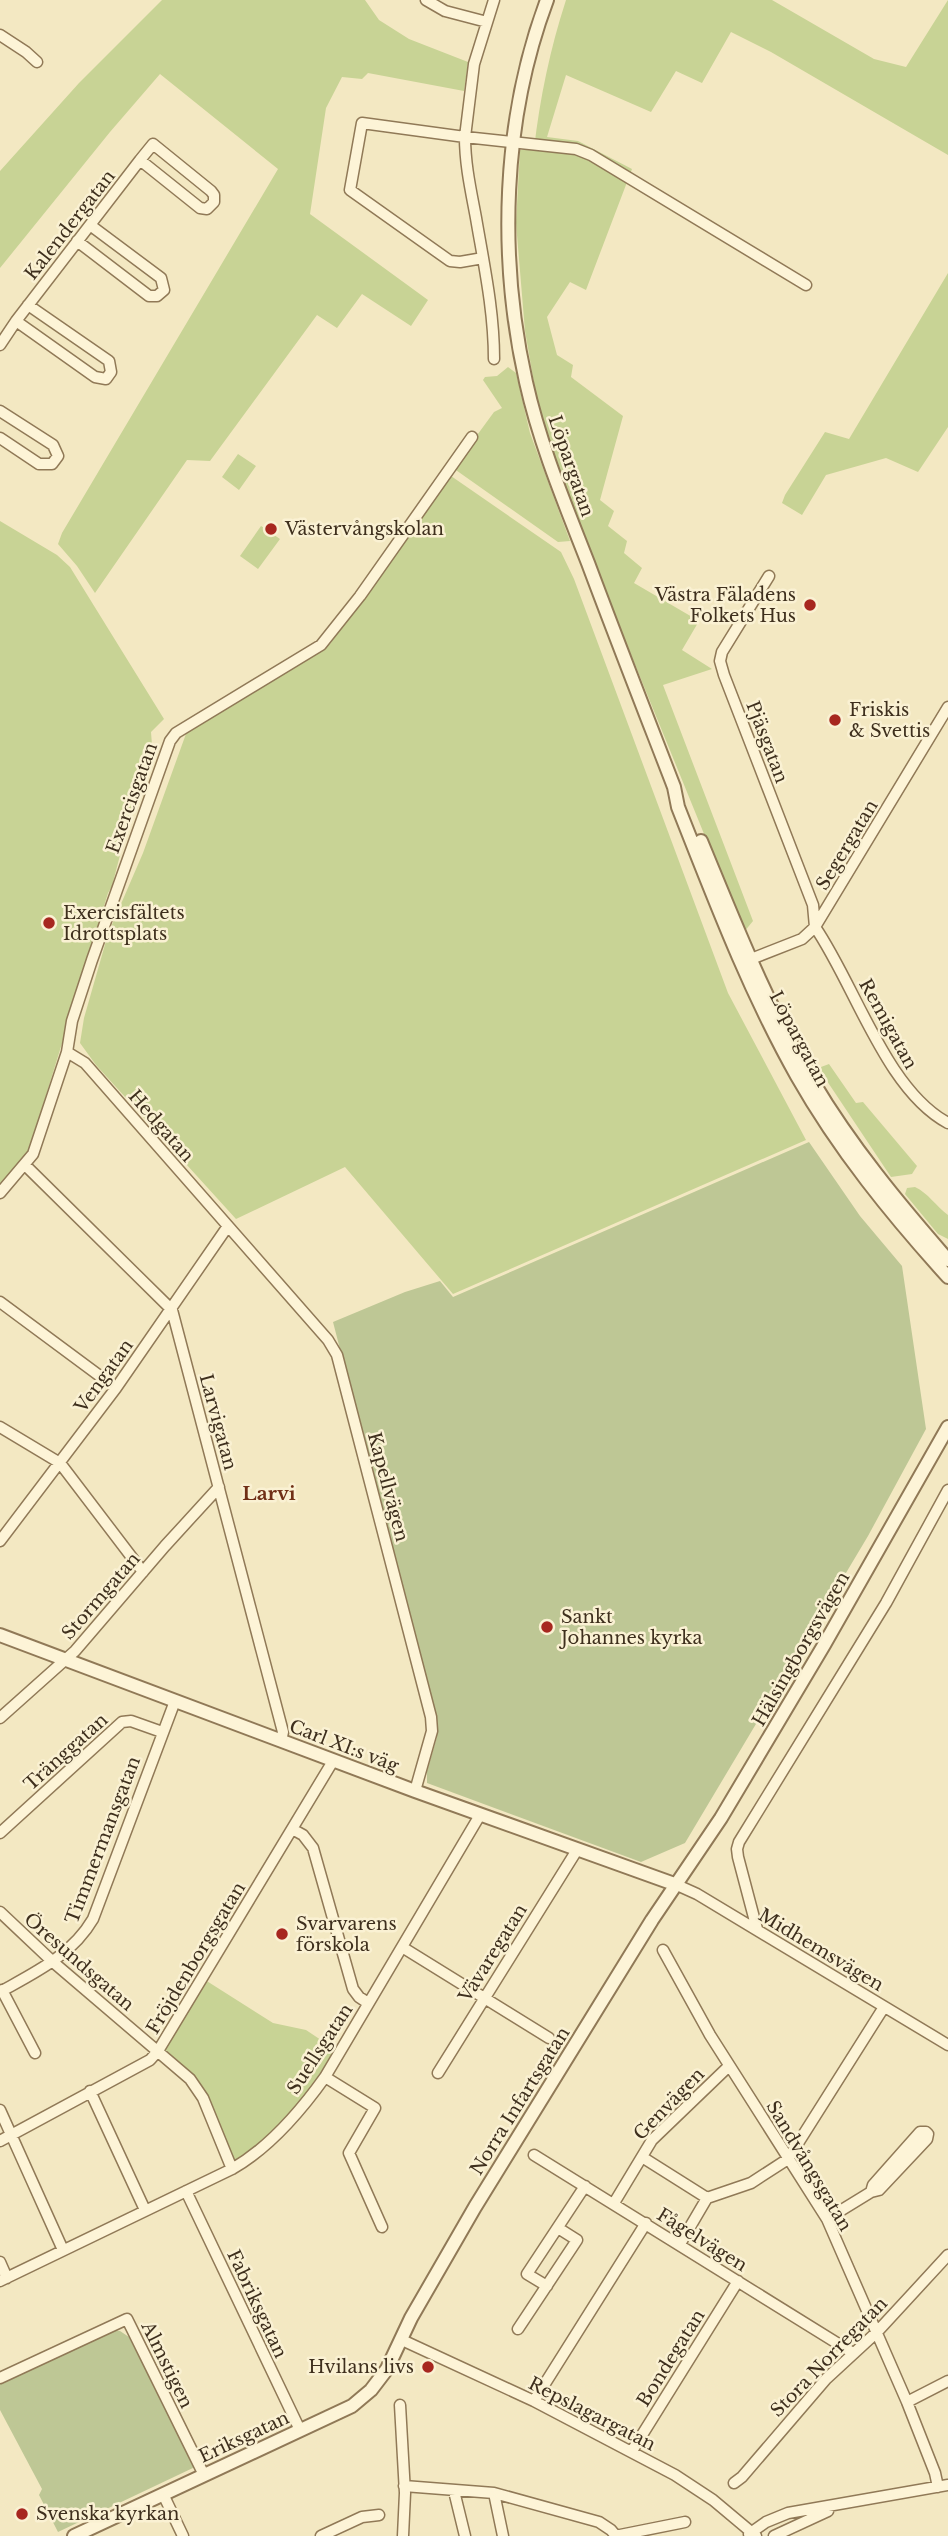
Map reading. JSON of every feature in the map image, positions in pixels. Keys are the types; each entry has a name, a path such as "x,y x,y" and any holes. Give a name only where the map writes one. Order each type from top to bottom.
{"street":[{"path":"426,0 444,12 487,22"},
{"path":"494,0 474,64 465,137 466,162 494,326 494,359"},
{"name":"Löpargatan","path":"547,0 529,58 514,141 509,237 514,316 531,403 556,482 674,787 686,805 746,961 785,1053 834,1135 888,1209 948,1277"},
{"path":"0,36 26,51 37,62"},
{"path":"483,258 450,261 350,190 362,123 576,149 592,155 806,285"},
{"path":"153,144 211,191 215,195 214,202 206,209 200,208 140,160 153,144"},
{"name":"Kalendergatan","path":"0,345 140,160"},
{"path":"77,241 149,296 156,296 164,290 161,278 90,225"},
{"path":"16,321 95,377 106,379 111,372 109,361 28,305"},
{"path":"0,411 53,445 58,456 52,464 39,464 0,438"},
{"name":"Exercisgatan","path":"0,1193 33,1154 67,1052 72,1021 92,960 170,741 185,727 321,645 360,596 472,437"},
{"name":"Pjäsgatan","path":"769,576 722,652 720,661 813,905 815,927"},
{"name":"Segergatan","path":"746,961 802,939 815,927 948,707"},
{"name":"Remigatan","path":"815,927 895,1072 915,1098 948,1123"},
{"name":"Löpargatan","path":"746,961 825,1102 891,1192 948,1260"},
{"name":"Hedgatan","path":"67,1052 85,1063 228,1226"},
{"path":"25,1165 172,1310"},
{"name":"Vengatan","path":"1,1537 116,1388 228,1226"},
{"name":"Kapellvägen","path":"228,1226 328,1340 337,1355 431,1717 430,1740 415,1791"},
{"path":"0,1301 116,1388"},
{"name":"Larvigatan","path":"172,1310 283,1732 281,1741"},
{"path":"0,1427 60,1462 143,1572"},
{"name":"Hälsingborgsvägen","path":"677,1885 776,1728 948,1427"},
{"name":"Stormgatan","path":"0,1718 66,1660 219,1487"},
{"path":"757,1929 738,1857 739,1842 886,1604 948,1490"},
{"name":"Carl XI:s väg","path":"0,1635 333,1761 677,1885"},
{"name":"Timmermansgatan","path":"1,1991 53,1962 83,1936 93,1919 175,1701"},
{"name":"Tränggatan","path":"0,1833 122,1722 131,1721 162,1732"},
{"name":"Fröjdenborgsgatan","path":"0,2141 150,2060 158,2051 294,1830 333,1761"},
{"name":"Suellsgatan","path":"3,2279 232,2169 249,2160 269,2141 303,2106 325,2077 480,1815"},
{"path":"294,1830 303,1835 313,1848 353,1989 368,2003"},
{"name":"Vävaregatan","path":"438,2073 577,1850"},
{"name":"Midhemsvägen","path":"677,1885 757,1929 948,2045"},
{"name":"Norra Infartsgatan","path":"402,2340 411,2318 475,2207 652,1920 677,1885"},
{"name":"Öresundsgatan","path":"0,1912 53,1962 198,2087 232,2169"},
{"path":"402,1947 549,2038"},
{"name":"Sandvångsgatan","path":"663,1950 729,2066 827,2219 935,2473 943,2486"},
{"path":"1,1991 35,2053"},
{"path":"680,2244 707,2198 751,2183 788,2159 884,2007"},
{"name":"Genvägen","path":"614,2203 652,2140 729,2066"},
{"path":"325,2077 375,2108 349,2153 382,2227"},
{"path":"90,2091 145,2210"},
{"path":"0,2110 63,2250"},
{"path":"827,2219 879,2190 927,2139 926,2132 920,2132 873,2185 872,2192"},
{"name":"Fågelvägen","path":"534,2155 853,2353"},
{"path":"642,2157 707,2198"},
{"path":"547,2286 527,2274 585,2186"},
{"name":"Fabriksgatan","path":"186,2191 300,2430"},
{"path":"534,2401 646,2223"},
{"path":"518,2329 577,2240 558,2228"},
{"name":"Stora Norregatan","path":"734,2483 742,2477 807,2399 877,2332 948,2255"},
{"path":"0,2262 3,2279"},
{"name":"Bondegatan","path":"632,2451 738,2281"},
{"name":"Almstigen","path":"0,2378 127,2319 204,2475"},
{"name":"Repslagargatan","path":"402,2340 534,2401 676,2475 713,2500 751,2535"},
{"name":"Eriksgatan","path":"75,2536 352,2406 371,2390 387,2369 402,2340"},
{"path":"907,2402 948,2381"},
{"path":"400,2405 404,2486 403,2536"},
{"path":"404,2486 494,2493 599,2522 616,2536 685,2522"},
{"path":"751,2535 766,2522 788,2513 847,2505 943,2486"},
{"path":"454,2491 465,2536"},
{"path":"494,2493 503,2534 516,2536"},
{"path":"163,2494 183,2536"},
{"path":"774,2536 847,2505"},
{"path":"321,2536 362,2517 379,2515"}],"green space":[{"path":"162,0 365,0 379,20 409,39 468,62 464,91 368,73 362,79 342,77 326,108 310,214 428,300 411,326 362,294 337,328 317,315 210,461 187,460 95,593 58,544 62,533 278,169 160,74 0,268 0,171 79,83"},
{"path":"566,0 772,0 874,59 906,67 948,0 948,155 771,52 731,32 702,83 676,71 651,112 566,75 547,137 578,141 632,169 586,290 570,282 547,317 557,355 573,365 571,377 623,416 600,500 614,511 608,526 627,541 624,553 642,568 634,583 699,621 682,650 712,669 663,685 753,921 744,932 612,608 569,498 538,406 525,331 516,223 520,150 534,149 546,74"},
{"path":"948,273 948,427 918,472 886,458 826,475 802,515 782,503 825,432 849,439"},
{"path":"508,367 516,373 530,433 570,541 558,542 453,468 494,412 502,408 483,380 485,377 497,376"},
{"path":"238,454 256,466 239,490 222,477"},
{"path":"451,476 561,552 574,579 728,993 806,1140 453,1294 345,1167 236,1219 96,1065 80,1043 84,1018 108,934 143,853 187,731 330,644"},
{"name":"Exercisfältets Idrottsplats","path":"0,521 57,555 70,567 164,719 151,732 152,745 112,886 29,1151 0,1184"},
{"path":"261,526 280,539 258,569 240,556"},
{"path":"829,1064 856,1103 863,1102 917,1166 912,1174 891,1177 821,1072 821,1067"},
{"path":"809,1142 860,1216 902,1266 926,1429 868,1536 685,1843 641,1862 427,1783 427,1771 437,1737 435,1716 333,1322 405,1292 440,1281 453,1297"},
{"path":"915,1187 948,1215 948,1239 938,1234 905,1194 907,1188"},
{"path":"202,1978 273,2023 306,2030 339,2052 303,2106 232,2169 203,2098 158,2051"},
{"path":"110,2330 120,2331 129,2337 195,2467 58,2532 39,2495 42,2489 0,2410 0,2384"}],"place":[{"name":"Västervångskolan","path":"271,529"},
{"name":"Västra Fäladens Folkets Hus","path":"810,605"},
{"name":"Friskis & Svettis","path":"835,720"},
{"name":"Exercisfältets Idrottsplats","path":"49,923"},
{"name":"Sankt Johannes kyrka","path":"547,1627"},
{"name":"Svarvarens förskola","path":"282,1934"},
{"name":"Hvilans livs","path":"428,2367"},
{"name":"Svenska kyrkan","path":"22,2514"}],"district":[{"name":"Larvi","path":"269,1493"}]}
